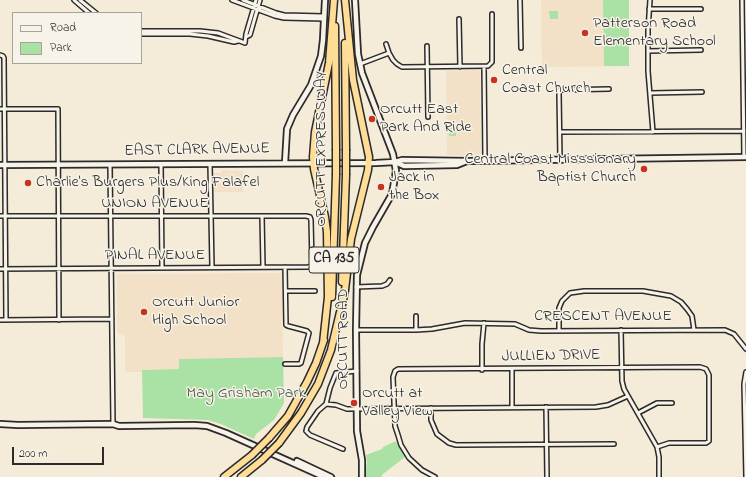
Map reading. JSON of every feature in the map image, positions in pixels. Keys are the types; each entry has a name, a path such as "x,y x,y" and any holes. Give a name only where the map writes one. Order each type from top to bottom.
{"highway":[{"name":"ORCUTT EXPRESSWAY","path":"224,477 252,455 288,416 310,376 323,343 329,317 336,175 334,0"},
{"path":"323,343 328,297 327,232 313,163 314,140 329,63 334,0"},
{"name":"ORCUTT EXPRESSWAY","path":"242,477 262,460 279,442 301,413 318,384 331,350 340,315 346,176 345,0"},
{"path":"340,315 345,290 351,239 369,163 353,80 345,0"}],"main road":[{"path":"285,163 287,129 316,73 322,48 325,0"},
{"name":"ORCUTT ROAD","path":"356,0 358,54 360,64 365,84 394,154 396,171 392,194 365,243 358,267 356,287 357,408 358,438 362,460 362,477"},
{"name":"EAST CLARK AVENUE","path":"2,165 369,163 395,162 402,160 469,161 745,157"},
{"path":"0,424 188,423 215,426 331,477"},
{"path":"113,424 119,426 194,425 214,428 324,477"}],"street":[{"path":"74,0 88,12"},
{"path":"80,0 95,12"},
{"path":"232,0 284,15 324,18"},
{"path":"243,0 256,7"},
{"path":"256,0 256,7"},
{"path":"142,33 213,32 235,38 238,41 245,43 246,34 260,0"},
{"path":"520,0 521,48"},
{"path":"650,0 648,51 653,132"},
{"path":"742,0 744,8 745,157"},
{"path":"649,9 701,9"},
{"path":"386,44 389,53 397,64 402,67 488,66 492,62 492,14"},
{"path":"459,19 460,67"},
{"path":"427,46 428,117"},
{"path":"648,51 701,50"},
{"path":"360,64 389,53"},
{"path":"1,56 4,109 2,165 5,216 6,320"},
{"path":"484,67 485,160"},
{"path":"560,159 560,90 609,89"},
{"path":"650,93 702,92"},
{"path":"0,109 58,108 59,320"},
{"path":"560,132 744,131"},
{"path":"161,164 162,268"},
{"path":"210,164 212,268"},
{"path":"110,165 113,424"},
{"name":"UNION AVENUE","path":"0,216 306,216 310,217 312,229 311,266"},
{"path":"262,216 263,267"},
{"name":"PINAL AVENUE","path":"0,269 311,266"},
{"path":"285,267 286,325 307,331 309,333 301,363 286,364"},
{"path":"356,287 382,286 387,284 390,280"},
{"path":"286,291 315,290"},
{"path":"559,331 559,313 562,301 570,293 584,291 643,291 671,296 680,302 690,312 694,330"},
{"path":"416,316 416,330"},
{"path":"0,320 112,319"},
{"path":"482,370 484,323"},
{"name":"CRESCENT AVENUE","path":"356,330 416,330 432,329 453,324 484,323 514,324 529,330 541,331 728,330 734,334 746,349"},
{"path":"621,330 622,381 628,396 657,447 660,477"},
{"name":"JULLIEN DRIVE","path":"394,408 394,377 395,371 398,369 482,370 700,367 706,369 709,375 710,439 706,443 669,443 657,447"},
{"path":"512,369 512,407"},
{"path":"343,449 310,435 306,431 312,418 326,404 336,373 357,372"},
{"path":"746,372 744,384 746,477"},
{"path":"326,404 347,408 602,406 608,405 628,396"},
{"path":"638,413 657,403 672,403"},
{"path":"546,407 547,477"},
{"path":"394,408 395,426 406,454 416,466 435,477"},
{"path":"431,408 431,420 435,430 439,436 449,443 465,445 614,444"}],"shaded area":[{"name":"Patterson Road Elementary School","path":"541,0 629,0 629,66 542,67"},
{"path":"479,70 481,153 479,156 447,155 446,71"},
{"path":"223,170 243,171 243,192 214,192 214,173 220,173"},
{"path":"282,273 283,357 180,359 179,369 125,372 125,337 117,332 117,274"}],"green space":[{"path":"603,0 629,0 629,66 604,66"},
{"path":"549,11 558,11 558,19 550,19"},
{"path":"449,124 456,124 456,136 449,136"},
{"name":"May Grisham Park","path":"283,357 284,403 274,420 256,434 254,439 221,424 208,420 143,418 142,370 179,369 179,359"},
{"path":"396,441 405,457 381,477 365,477 367,462 366,455 382,449 383,447"}],"place":[{"name":"Patterson Road Elementary School","path":"585,33"},
{"name":"Central Coast Church","path":"494,80"},
{"name":"Orcutt East Park And Ride","path":"372,119"},
{"name":"Central Coast Misssionary Baptist Church","path":"644,169"},
{"name":"Charlie's Burgers Plus/King Falafel","path":"28,183"},
{"name":"Jack in the Box","path":"381,187"},
{"name":"Orcutt Junior High School","path":"144,312"},
{"name":"Orcutt at Valley View","path":"354,403"}]}
